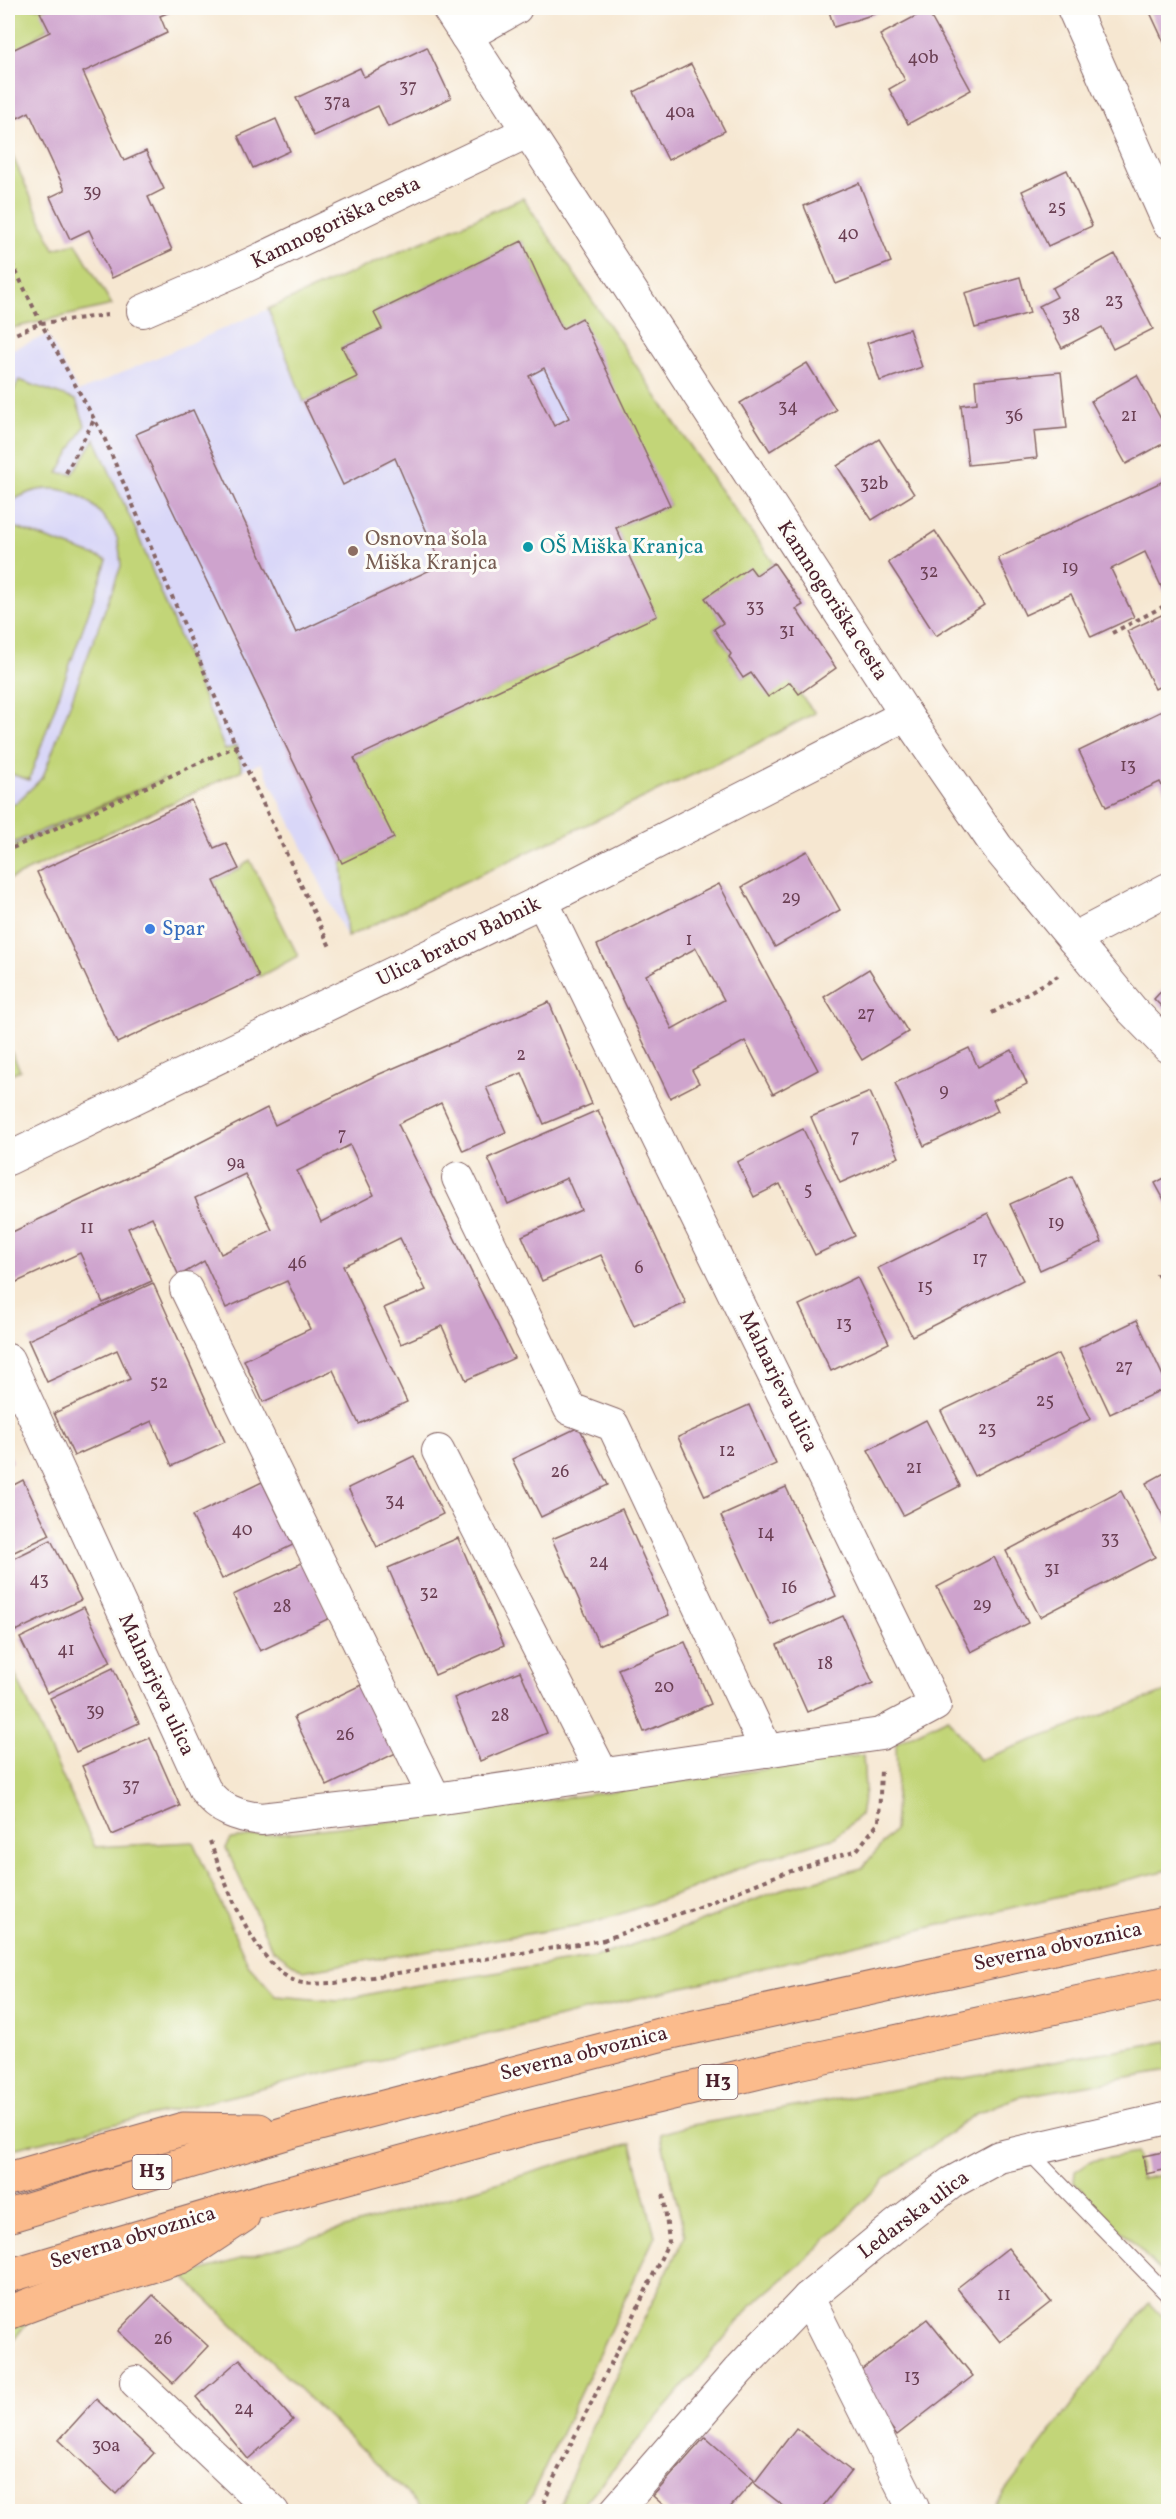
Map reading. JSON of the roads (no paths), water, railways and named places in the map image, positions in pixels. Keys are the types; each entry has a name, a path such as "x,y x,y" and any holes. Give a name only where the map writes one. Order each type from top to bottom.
{"highway":[{"name":"Severna obvoznica","path":"8,2216 296,2130 663,2034 1168,1923"},
{"name":"Severna obvoznica","path":"8,2276 271,2198 523,2129 797,2063 1168,1983"},
{"path":"8,2179 183,2129 296,2130"},
{"path":"8,2313 62,2293 181,2257 271,2198"}],"street":[{"name":"Kamnogoriška cesta","path":"448,8 906,715 997,848 1132,1010 1168,1047"},
{"path":"466,36 516,8"},
{"path":"1073,8 1168,222"},
{"name":"Kamnogoriška cesta","path":"143,311 242,268 527,132"},
{"name":"Ulica bratov Babnik","path":"8,1159 542,901 906,715"},
{"path":"1082,948 1168,889"},
{"name":"Malnarjeva ulica","path":"8,1360 205,1790 211,1800 233,1814 261,1819 435,1800 881,1734 935,1705 542,901"},
{"path":"458,1178 570,1408 613,1425 767,1751"},
{"path":"186,1289 435,1800"},
{"path":"438,1451 603,1775"},
{"name":"Ledarska ulica","path":"615,2511 738,2371 808,2298 951,2183 999,2157 1168,2118"},
{"path":"808,2298 913,2508"},
{"path":"136,2382 273,2511"}],"lane":[{"path":"1026,2150 1168,2295"}],"place":[{"name":"OŠ Miška Kranjca","path":"528,547"},
{"name":"Osnovna šola Miška Kranjca","path":"353,551"},
{"name":"Spar","path":"150,929"}]}
